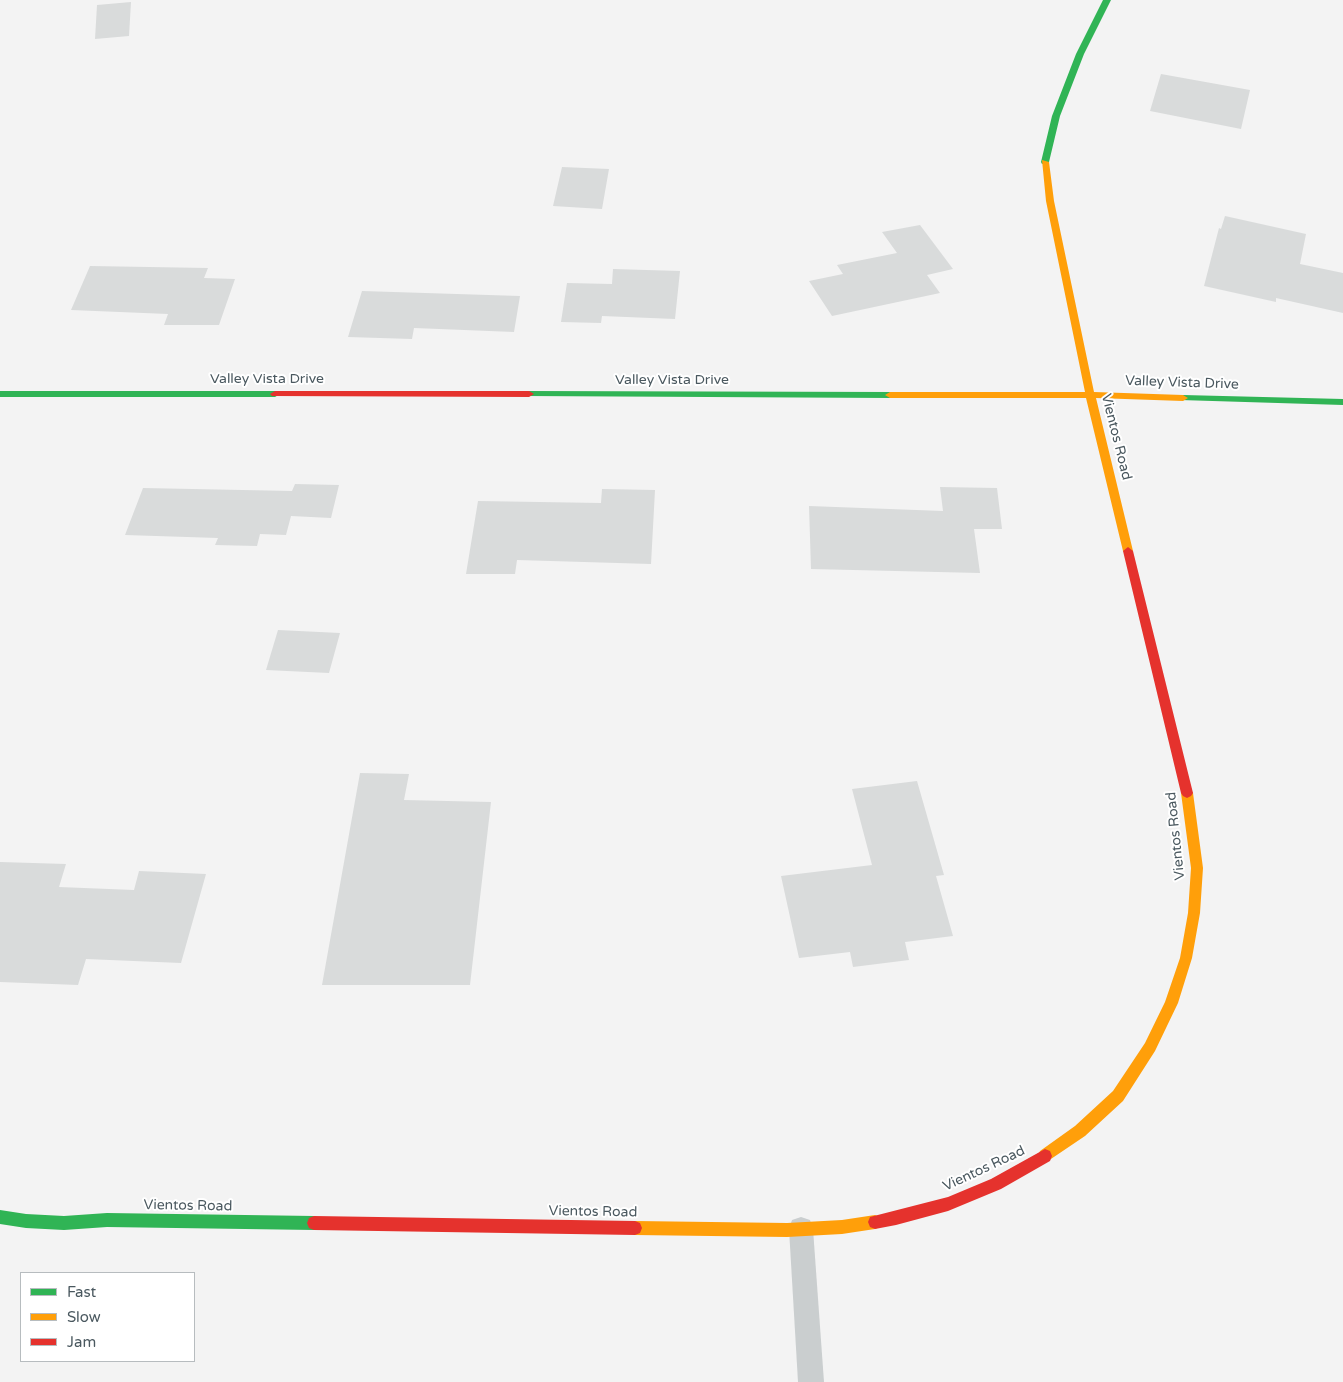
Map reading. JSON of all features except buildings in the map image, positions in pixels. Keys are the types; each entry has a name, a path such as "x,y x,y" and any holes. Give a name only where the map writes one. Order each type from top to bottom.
{"street":[{"name":"Vientos Road","path":"0,1217 26,1221 64,1223 107,1220 787,1230 842,1227 896,1218 939,1206 996,1184 1040,1160 1080,1131 1118,1096 1150,1047 1171,1003 1186,958 1194,913 1197,868 1190,800 1090,395 1050,200 1046,163 1056,116 1080,54 1107,0"},
{"name":"Valley Vista Drive","path":"0,394 1090,395 1343,402"}],"lane":[{"path":"801,1228 811,1382"}],"traffic: fast":[{"path":"1045,162 1056,116 1080,54 1107,0"},
{"path":"0,394 275,394"},
{"path":"529,394 890,395"},
{"path":"1183,398 1343,402"},
{"path":"0,1217 26,1221 64,1223 107,1220 314,1223"}],"traffic: slow":[{"path":"1045,162 1050,201 1090,395 1128,551"},
{"path":"890,395 1090,395 1183,398"},
{"path":"1045,1156 1080,1131 1118,1096 1150,1047 1171,1003 1186,958 1194,913 1197,868 1187,793"},
{"path":"635,1228 787,1230 842,1227 875,1222"}],"traffic: jam":[{"path":"275,394 529,394"},
{"path":"1128,551 1187,793"},
{"path":"875,1222 948,1204 996,1184 1045,1156"},
{"path":"314,1223 635,1228"}]}
